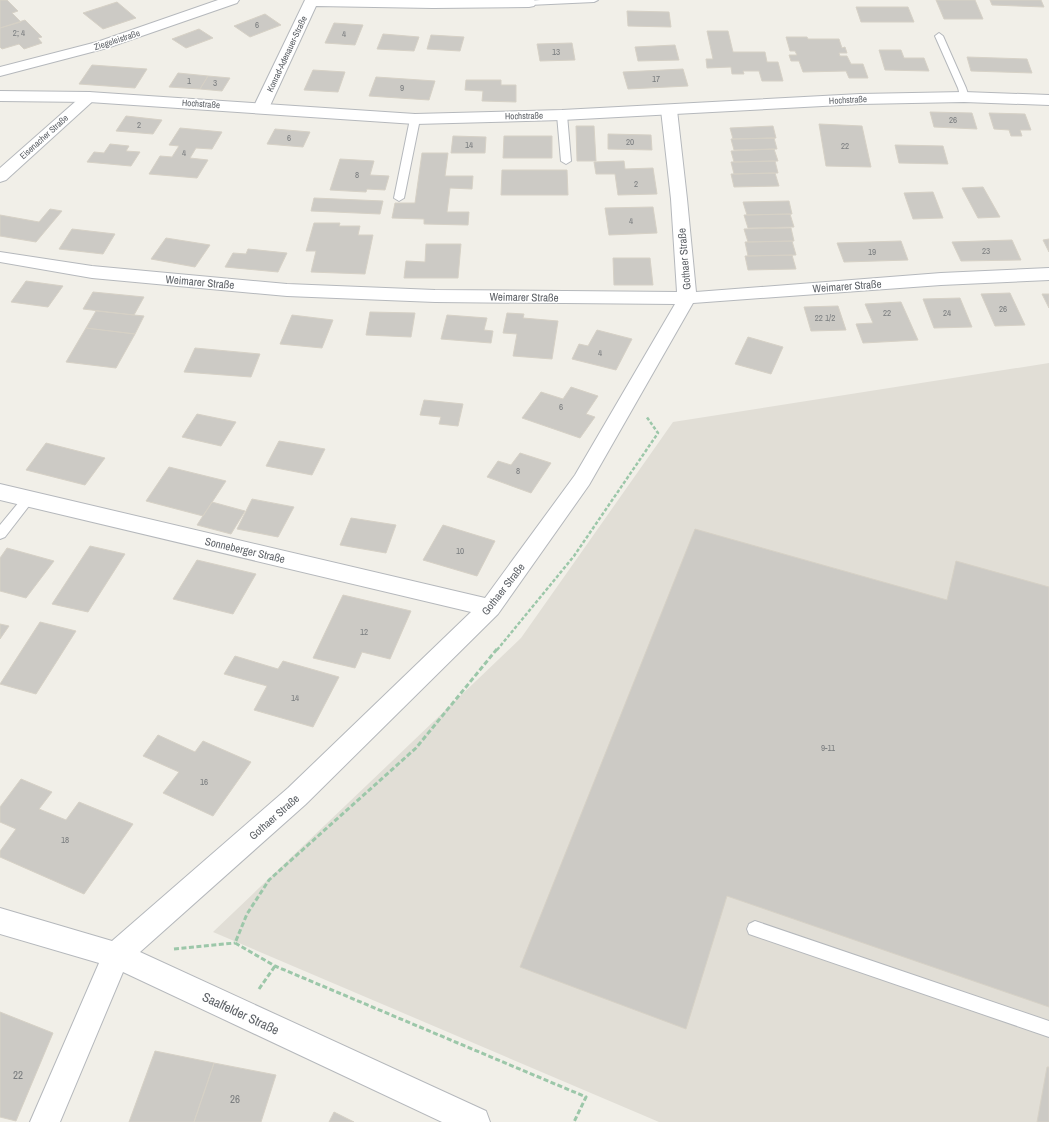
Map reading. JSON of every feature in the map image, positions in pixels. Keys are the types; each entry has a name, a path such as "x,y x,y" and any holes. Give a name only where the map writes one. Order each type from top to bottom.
{"street":[{"name":"Ziegeleistraße","path":"0,72 102,45 232,0"},
{"path":"312,1 433,4 529,3"},
{"name":"Konrad-Adenauer-Straße","path":"261,108 312,1"},
{"name":"Hochstraße","path":"0,96 89,97 415,119 562,115 860,99 964,97 1049,100"},
{"name":"Eisenacher Straße","path":"0,177 89,97"},
{"name":"Gothaer Straße","path":"116,955 298,796 490,608 582,480 687,298 679,199 669,110"},
{"name":"Weimarer Straße","path":"0,257 92,272 287,290 435,296 687,298 941,279 1049,274"},
{"name":"Sonneberger Straße","path":"0,492 490,608"},
{"name":"Saalfelder Straße","path":"0,921 116,955 475,1122"},
{"path":"45,1122 116,955"}],"lane":[{"path":"529,3 594,0"},
{"path":"940,36 962,88 964,97"},
{"path":"562,115 566,161"},
{"path":"399,198 415,119"},
{"path":"0,534 28,499"},
{"path":"755,929 1049,1029"}],"path":[{"path":"574,1122 586,1097 275,966 235,943 247,914 269,880 416,748 574,556 658,432 632,395"}],"shaded area":[{"path":"1049,363 1049,1122 659,1122 213,932 521,638 673,422"}],"building":[{"path":"0,0 7,0 18,11 12,13 21,22 0,28"},
{"path":"936,0 975,0 983,19 944,19"},
{"path":"990,0 1041,0 1044,7 992,5"},
{"path":"117,2 136,18 103,29 83,13"},
{"path":"856,7 908,7 914,22 861,22"},
{"path":"627,11 669,12 671,27 628,26"},
{"path":"265,14 281,25 250,37 234,26"},
{"path":"25,20 42,37 38,38 42,43 24,49 19,44 2,49 0,47 0,28"},
{"path":"334,23 363,25 355,45 325,43"},
{"path":"199,29 213,38 186,48 172,39"},
{"path":"707,31 728,31 733,52 765,52 767,62 778,62 783,81 762,81 759,71 743,71 744,74 732,74 731,67 707,68 706,59 713,59"},
{"path":"383,34 419,37 414,51 377,49"},
{"path":"431,35 464,37 460,51 427,49"},
{"path":"786,37 839,39 842,48 845,47 847,53 839,53 840,56 847,56 851,64 863,64 868,78 849,78 846,71 803,72 799,61 791,61 789,55 797,55 795,51 790,51"},
{"path":"572,43 575,60 540,61 537,44"},
{"path":"675,45 679,60 638,61 635,47"},
{"path":"879,50 901,50 904,58 924,58 929,71 885,70"},
{"path":"967,57 1027,59 1032,73 971,71"},
{"path":"92,65 147,69 135,88 79,84"},
{"path":"683,69 688,86 628,89 623,72"},
{"path":"313,70 345,72 338,92 304,90"},
{"path":"178,73 208,76 200,89 169,87"},
{"path":"208,76 230,78 222,91 200,89"},
{"path":"376,77 435,81 429,100 369,96"},
{"path":"466,80 501,80 501,85 516,85 516,102 482,101 483,91 465,90"},
{"path":"930,112 972,113 977,129 934,127"},
{"path":"989,113 1025,114 1031,130 1020,130 1022,136 1011,136 1009,130 994,129"},
{"path":"126,116 162,120 153,134 116,131"},
{"path":"819,124 862,126 871,167 826,166"},
{"path":"576,126 594,126 596,161 577,161"},
{"path":"773,126 776,138 733,139 730,128"},
{"path":"180,128 222,132 212,149 196,148 190,158 208,160 197,178 149,174 160,156 172,157 179,146 169,145"},
{"path":"275,129 310,132 303,147 267,144"},
{"path":"608,134 651,135 652,150 608,149"},
{"path":"453,136 486,137 485,153 451,153"},
{"path":"504,136 552,136 552,158 503,158"},
{"path":"774,138 777,149 734,150 731,139"},
{"path":"110,144 129,146 126,151 140,152 131,166 87,162 94,152 104,153"},
{"path":"895,145 943,146 948,164 899,163"},
{"path":"774,149 778,161 734,162 731,151"},
{"path":"422,153 448,153 445,176 473,176 472,189 450,188 447,212 469,212 468,225 424,224 424,219 392,218 395,203 415,203"},
{"path":"340,159 374,161 370,175 389,176 385,190 367,189 366,192 330,190"},
{"path":"624,161 625,169 653,168 657,194 618,195 615,174 596,174 594,162"},
{"path":"775,161 778,173 734,174 731,162"},
{"path":"502,170 567,170 568,195 501,195"},
{"path":"775,173 779,186 734,187 731,174"},
{"path":"983,187 1000,217 978,218 962,188"},
{"path":"933,192 943,218 913,219 904,193"},
{"path":"314,198 383,201 380,214 311,211"},
{"path":"789,201 792,214 747,215 743,202"},
{"path":"653,207 657,233 609,235 605,208"},
{"path":"50,209 62,211 36,242 0,236 0,215 39,222"},
{"path":"790,214 794,227 748,228 744,215"},
{"path":"314,223 340,223 339,226 360,226 358,235 373,235 365,274 311,272 316,251 306,251"},
{"path":"791,228 794,241 748,242 744,229"},
{"path":"72,229 115,234 103,254 59,249"},
{"path":"166,238 210,245 195,267 151,259"},
{"path":"1049,239 1049,252 1043,240"},
{"path":"1012,240 1021,260 961,261 952,242"},
{"path":"792,241 796,255 748,256 745,242"},
{"path":"901,241 908,260 844,262 837,243"},
{"path":"426,244 461,244 458,278 404,278 406,261 425,262"},
{"path":"248,249 287,253 278,272 225,267 233,253 246,254"},
{"path":"792,255 796,269 748,270 745,256"},
{"path":"613,258 650,258 653,285 614,285"},
{"path":"26,281 63,286 48,307 11,302"},
{"path":"93,292 144,297 134,315 83,309"},
{"path":"1010,293 1025,325 995,326 981,294"},
{"path":"1042,294 1049,294 1049,308"},
{"path":"960,298 972,327 934,328 923,299"},
{"path":"901,302 918,340 863,343 856,324 873,323 865,304"},
{"path":"838,306 846,330 811,331 804,307"},
{"path":"96,311 144,316 135,334 86,328"},
{"path":"370,312 415,313 411,337 366,335"},
{"path":"507,313 524,314 523,318 558,321 552,359 513,356 517,334 503,333"},
{"path":"292,315 333,320 322,348 280,344"},
{"path":"447,315 487,318 484,330 493,331 491,343 441,339"},
{"path":"86,328 135,334 116,368 66,362"},
{"path":"597,330 632,339 616,370 572,359 579,344 588,346"},
{"path":"748,337 783,347 771,374 735,364"},
{"path":"195,348 260,354 251,377 184,372"},
{"path":"571,387 598,396 586,414 595,417 580,438 522,418 541,392 563,399"},
{"path":"424,400 463,404 458,426 439,424 441,417 420,415"},
{"path":"197,414 236,422 221,446 182,437"},
{"path":"279,441 325,449 312,475 266,466"},
{"path":"46,443 105,458 85,485 26,470"},
{"path":"520,453 551,463 531,493 487,477 498,461 511,465"},
{"path":"169,467 226,481 203,516 146,501"},
{"path":"252,499 294,507 278,537 237,529"},
{"path":"212,502 245,511 231,534 197,525"},
{"path":"351,518 396,525 386,553 340,545"},
{"path":"443,525 495,541 477,576 423,560"},
{"path":"695,529 947,600 956,561 1049,587 1049,1007 727,896 686,1029 520,967"},
{"path":"90,546 125,554 88,612 52,604"},
{"path":"7,548 54,561 26,598 0,591 0,558"},
{"path":"197,560 256,574 233,614 173,599"},
{"path":"343,595 411,611 390,659 362,652 355,668 313,658"},
{"path":"40,622 76,631 36,694 0,684"},
{"path":"0,624 9,626 0,639"},
{"path":"235,656 278,669 283,661 339,677 313,727 254,710 267,686 224,674"},
{"path":"158,735 195,752 203,741 251,762 213,816 163,793 179,772 143,756"},
{"path":"21,779 52,792 39,809 66,820 79,802 133,824 84,894 0,857 0,851 16,829 0,822 0,807"},
{"path":"0,1012 53,1033 16,1121 0,1117"},
{"path":"155,1051 214,1063 194,1122 129,1122"},
{"path":"214,1063 276,1075 261,1122 194,1122"},
{"path":"1047,1067 1049,1067 1049,1122 1037,1122"},
{"path":"334,1112 354,1122 329,1122"}]}
